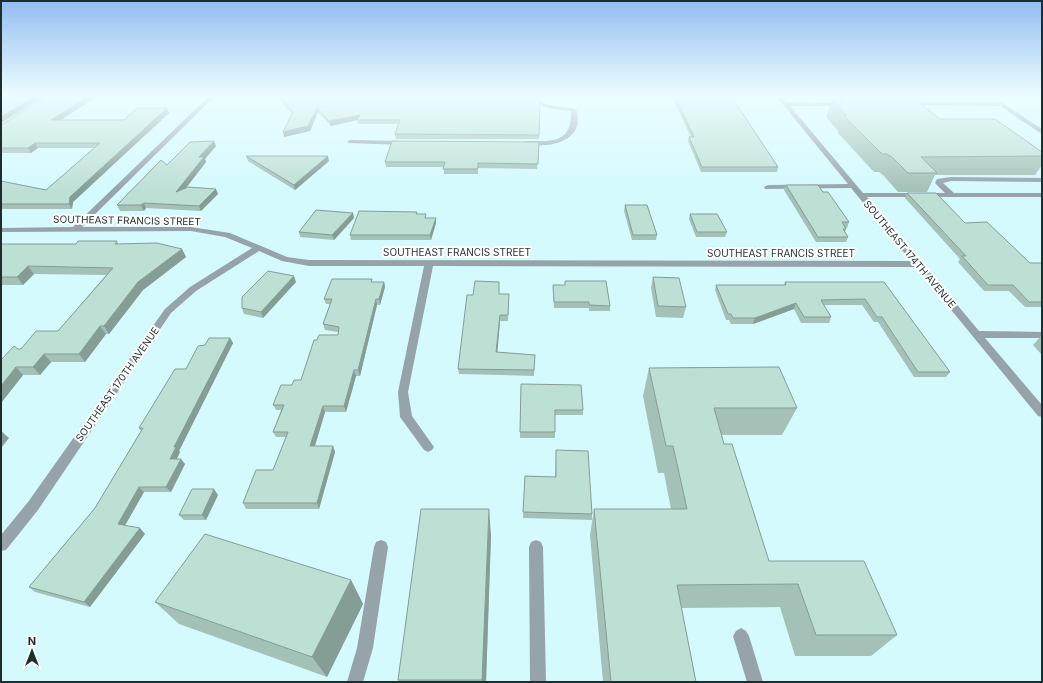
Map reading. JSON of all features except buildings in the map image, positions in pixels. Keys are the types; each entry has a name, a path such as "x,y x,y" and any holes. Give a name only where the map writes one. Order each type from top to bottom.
{"street":[{"path":"75,230 179,128"},
{"path":"520,143 547,143 561,140 571,134 574,128"},
{"name":"SOUTHEAST 174TH AVENUE","path":"806,128 1042,413"},
{"path":"350,142 412,143"},
{"path":"952,195 940,183 940,181 950,179 1042,180"},
{"path":"768,187 854,186"},
{"path":"861,195 1042,195"},
{"name":"SOUTHEAST FRANCIS STREET","path":"1,230 191,229 227,235 285,259 309,262 919,264"},
{"name":"SOUTHEAST 170TH AVENUE","path":"1,546 33,506 168,311 193,289 258,248"},
{"path":"428,262 403,392 406,417 428,447"},
{"path":"977,334 1042,334"},
{"path":"355,682 365,648 381,547"},
{"path":"536,547 538,682"},
{"path":"741,636 755,682"}]}
